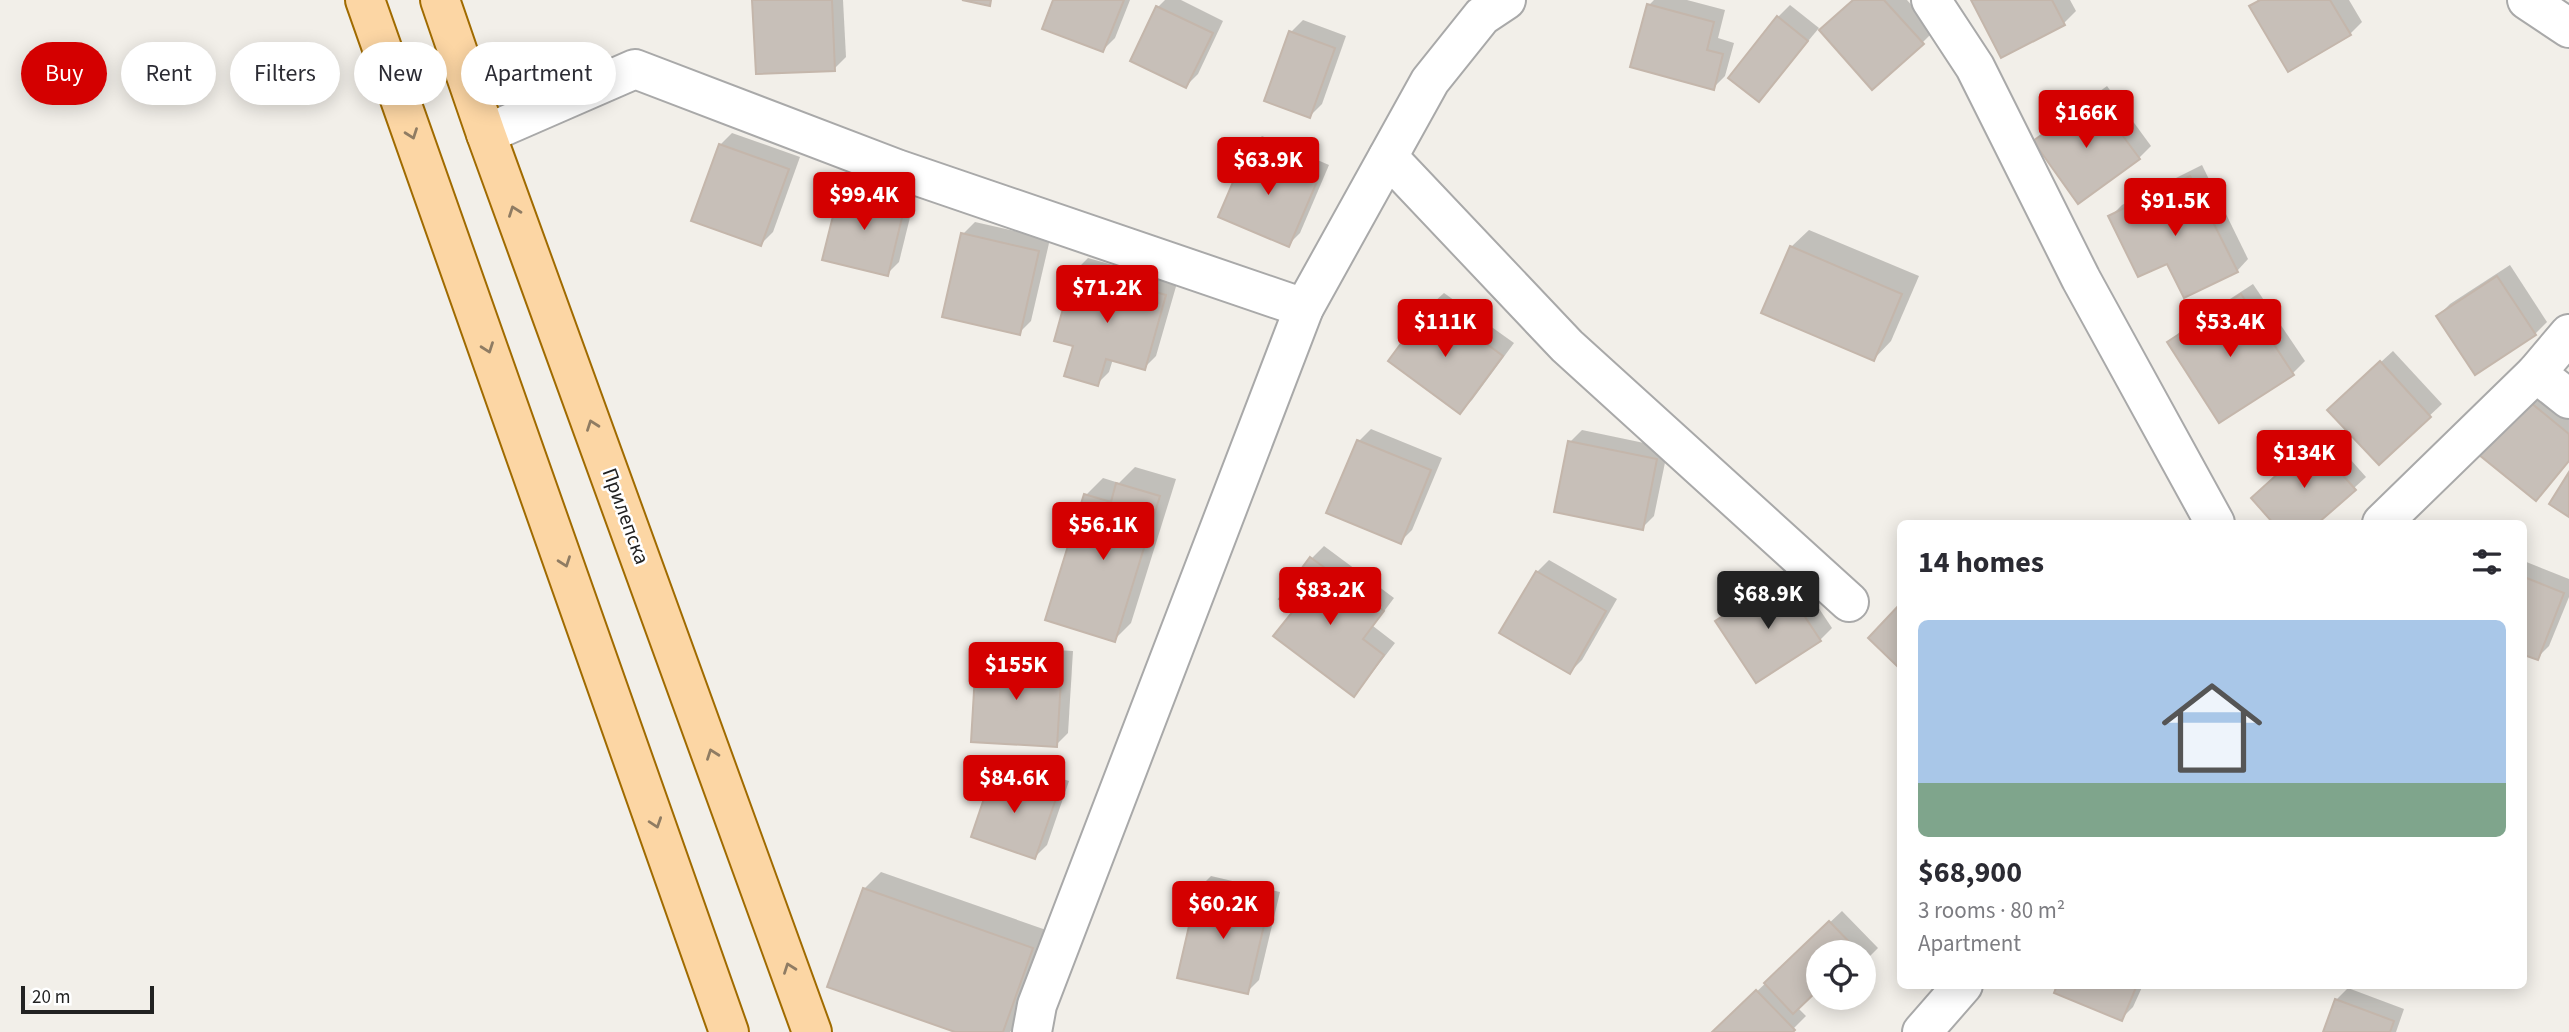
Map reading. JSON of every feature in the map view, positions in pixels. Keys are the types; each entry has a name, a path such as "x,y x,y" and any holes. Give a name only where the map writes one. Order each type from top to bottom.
{"main road":[{"path":"365,0 729,1032"},
{"name":"Прилепска","path":"440,0 486,134 812,1032"}],"street":[{"path":"1032,1032 1037,1005 1304,308 1430,81 1482,16 1506,0"},
{"path":"1931,0 1976,67 2081,279 2213,520"},
{"path":"2527,0 2569,28"},
{"path":"486,134 635,69 897,169 1304,308"},
{"path":"1388,157 1567,346 1849,602"},
{"path":"2385,520 2536,373 2569,334"},
{"path":"2536,373 2569,399"},
{"path":"1922,1032 1960,989"}],"building":[{"path":"752,0 832,0 835,71 756,74"},
{"path":"962,0 991,0 990,6"},
{"path":"1053,0 1124,0 1103,52 1042,29"},
{"path":"1853,0 1884,0 1924,44 1872,90 1819,30"},
{"path":"1971,0 2052,0 2065,25 2001,58"},
{"path":"2260,0 2330,0 2351,35 2288,72 2249,6"},
{"path":"1647,4 1714,22 1707,50 1723,54 1714,90 1630,67"},
{"path":"1156,6 1213,33 1186,88 1130,61"},
{"path":"1777,16 1808,41 1759,102 1728,78"},
{"path":"1289,31 1335,48 1310,118 1264,101"},
{"path":"2094,97 2140,159 2078,204 2033,141"},
{"path":"719,144 789,169 761,246 691,221"},
{"path":"1248,147 1319,177 1289,247 1218,217"},
{"path":"2190,176 2238,272 2184,298 2167,264 2138,277 2108,216"},
{"path":"840,188 905,205 888,276 822,260"},
{"path":"961,233 1039,251 1020,335 942,317"},
{"path":"1790,246 1902,294 1874,361 1761,313"},
{"path":"1074,269 1166,295 1145,370 1106,359 1098,386 1064,376 1073,346 1054,341"},
{"path":"2497,276 2536,335 2475,375 2436,316"},
{"path":"2241,294 2294,375 2219,423 2167,342"},
{"path":"1431,303 1503,356 1460,414 1388,361"},
{"path":"2380,361 2431,417 2379,465 2327,410"},
{"path":"2525,398 2569,434 2569,461 2536,501 2478,454"},
{"path":"1357,440 1431,470 1401,544 1326,513"},
{"path":"1568,441 1657,459 1643,530 1554,512"},
{"path":"2313,442 2356,490 2321,520 2270,520 2251,498"},
{"path":"2569,472 2569,517 2549,504"},
{"path":"1116,483 1160,496 1115,642 1045,620 1084,494 1111,502"},
{"path":"1310,557 1384,611 1363,639 1384,655 1354,697 1273,636 1294,610 1279,599"},
{"path":"1536,571 1606,611 1570,674 1499,633"},
{"path":"2527,578 2564,593 2538,660 2527,656"},
{"path":"1780,579 1821,641 1756,683 1715,621"},
{"path":"1897,607 1897,666 1868,638"},
{"path":"976,657 1062,663 1057,747 971,742"},
{"path":"993,772 1058,793 1035,859 971,837"},
{"path":"1198,887 1269,904 1248,994 1177,978"},
{"path":"863,888 1033,948 1003,1032 955,1032 827,987"},
{"path":"1829,921 1847,940 1809,940"},
{"path":"1806,943 1806,1002 1793,1014 1764,983"},
{"path":"2056,989 2135,989 2122,1021 2054,993"},
{"path":"1756,990 1795,1030 1793,1032 1712,1032"},
{"path":"2335,999 2394,1021 2390,1032 2323,1032"}]}
